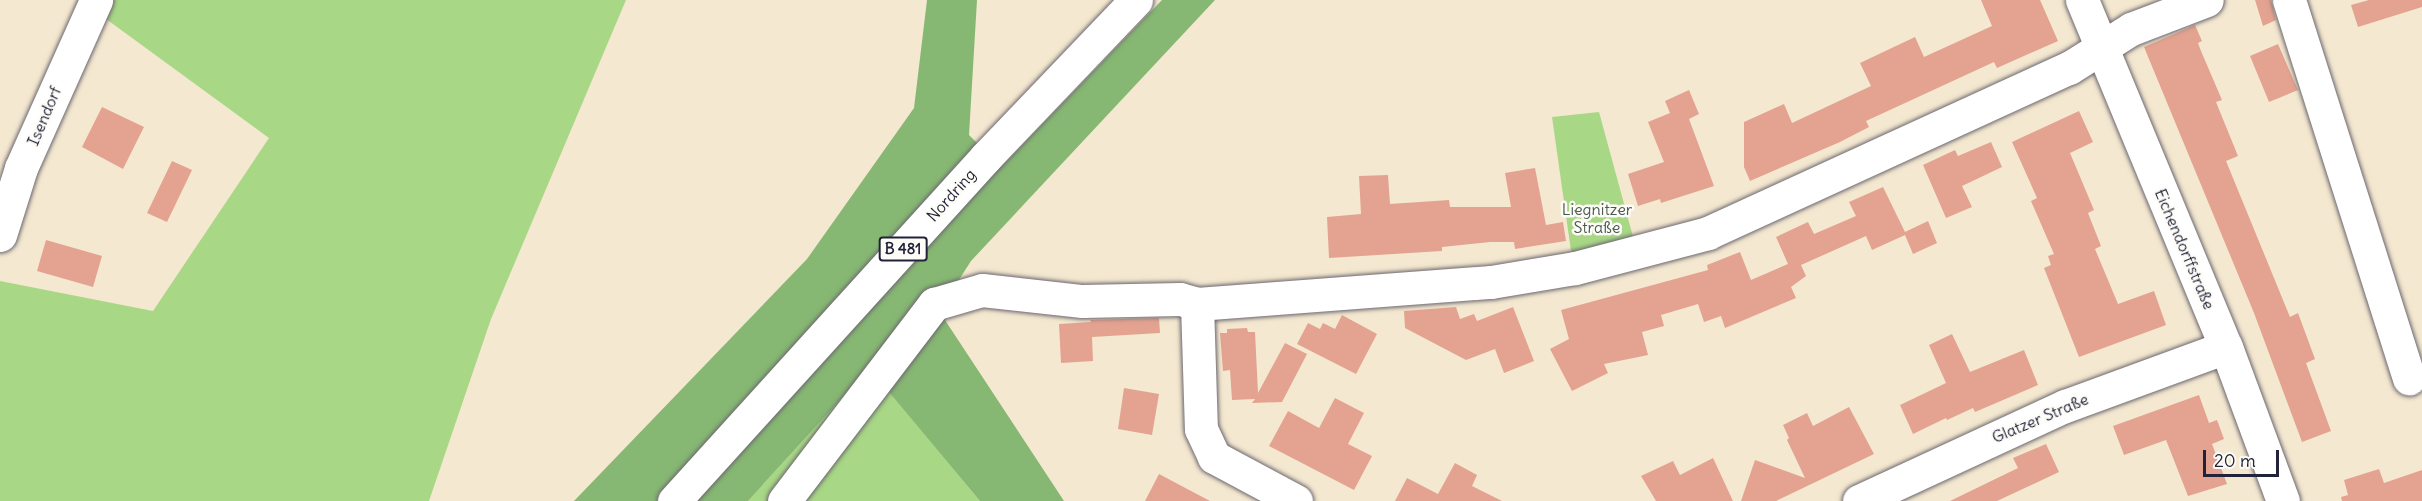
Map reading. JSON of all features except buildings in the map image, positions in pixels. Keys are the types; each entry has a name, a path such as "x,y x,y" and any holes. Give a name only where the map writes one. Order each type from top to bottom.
{"street":[{"name":"Isendorf","path":"0,235 21,168 96,0"},
{"name":"Nordring","path":"674,501 986,157 1136,0"},
{"name":"Eichendorffstraße","path":"2082,0 2226,347 2283,501"},
{"path":"784,501 934,304 982,290 1082,302 1180,299 1197,304 1491,282 1575,268 1708,233 2069,68 2131,29 2207,0"},
{"path":"2289,0 2409,378"},
{"path":"1197,304 1201,429 1214,457 1296,501"},
{"name":"Glatzer Straße","path":"1859,501 2065,406 2226,347"}],"green space":[{"path":"110,0 626,0 491,319 429,501 0,501 0,281 153,311 269,138 102,16"},
{"path":"927,0 977,0 969,135 1001,167 1162,0 1215,0 971,261 939,311 1064,501 980,501 869,368 748,501 574,501 807,259 914,108"},
{"name":"Liegnitzer Straße","path":"1599,112 1635,244 1572,258 1552,117"},
{"path":"869,367 980,501 748,501"}]}
